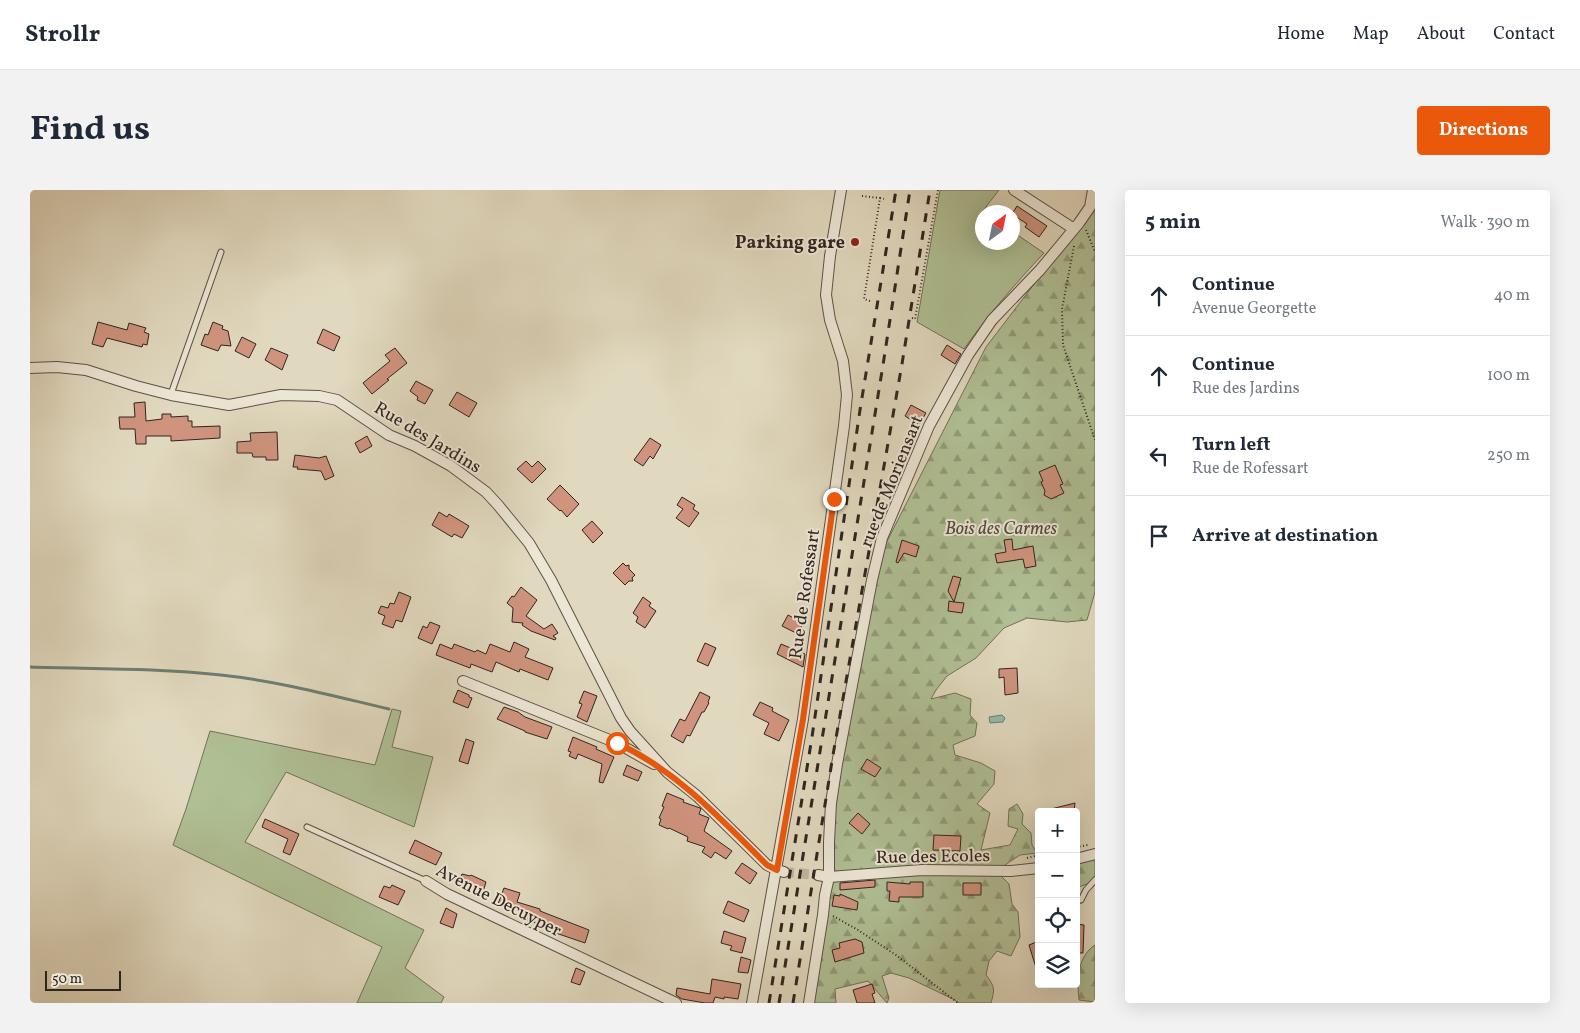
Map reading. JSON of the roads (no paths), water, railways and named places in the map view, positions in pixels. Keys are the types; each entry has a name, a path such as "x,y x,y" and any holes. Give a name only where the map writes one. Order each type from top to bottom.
{"street":[{"name":"Rue de Rofessart","path":"752,1003 774,884 780,871 844,426 847,395 844,361 830,320 826,295 830,256 841,190"},
{"path":"1014,190 1076,226 1090,207 1093,190"},
{"name":"rue de Moriensart","path":"809,1003 829,878 831,803 878,551 929,426 975,344 992,320 1040,270 1076,226"},
{"name":"Rue des Jardins","path":"30,368 57,367 86,370 171,395 229,405 281,395 329,398 346,405 389,435 415,446 451,466 473,481 498,505 530,543 621,718 637,741 667,772 697,796 767,865 780,871"},
{"path":"463,681 617,743 667,772"},
{"path":"1080,858 1095,854"},
{"name":"Rue des Ecoles","path":"829,878 922,870 1011,871 1035,868"},
{"path":"818,875 829,878"},
{"name":"Avenue Decuyper","path":"426,881 447,894 676,1003"}],"lane":[{"path":"171,395 221,252"},
{"name":"Avenue Decuyper","path":"307,827 426,881"},
{"path":"1081,900 1086,890 1095,880"}],"water":[{"path":"1002,715 1005,718 1003,722 990,723 989,717"}],"waterway":[{"path":"30,667 149,670 221,675 284,685 389,709"}],"tunnel":[{"path":"784,872 818,875"}],"railway":[{"path":"769,1003 812,737 860,410 896,190"},
{"path":"779,1003 910,190"},
{"path":"793,1003 833,755 902,364 930,190"}],"place":[{"name":"Parking gare","path":"855,242"}],"park label":[{"name":"Bois des Carmes","path":"1001,528"}]}
